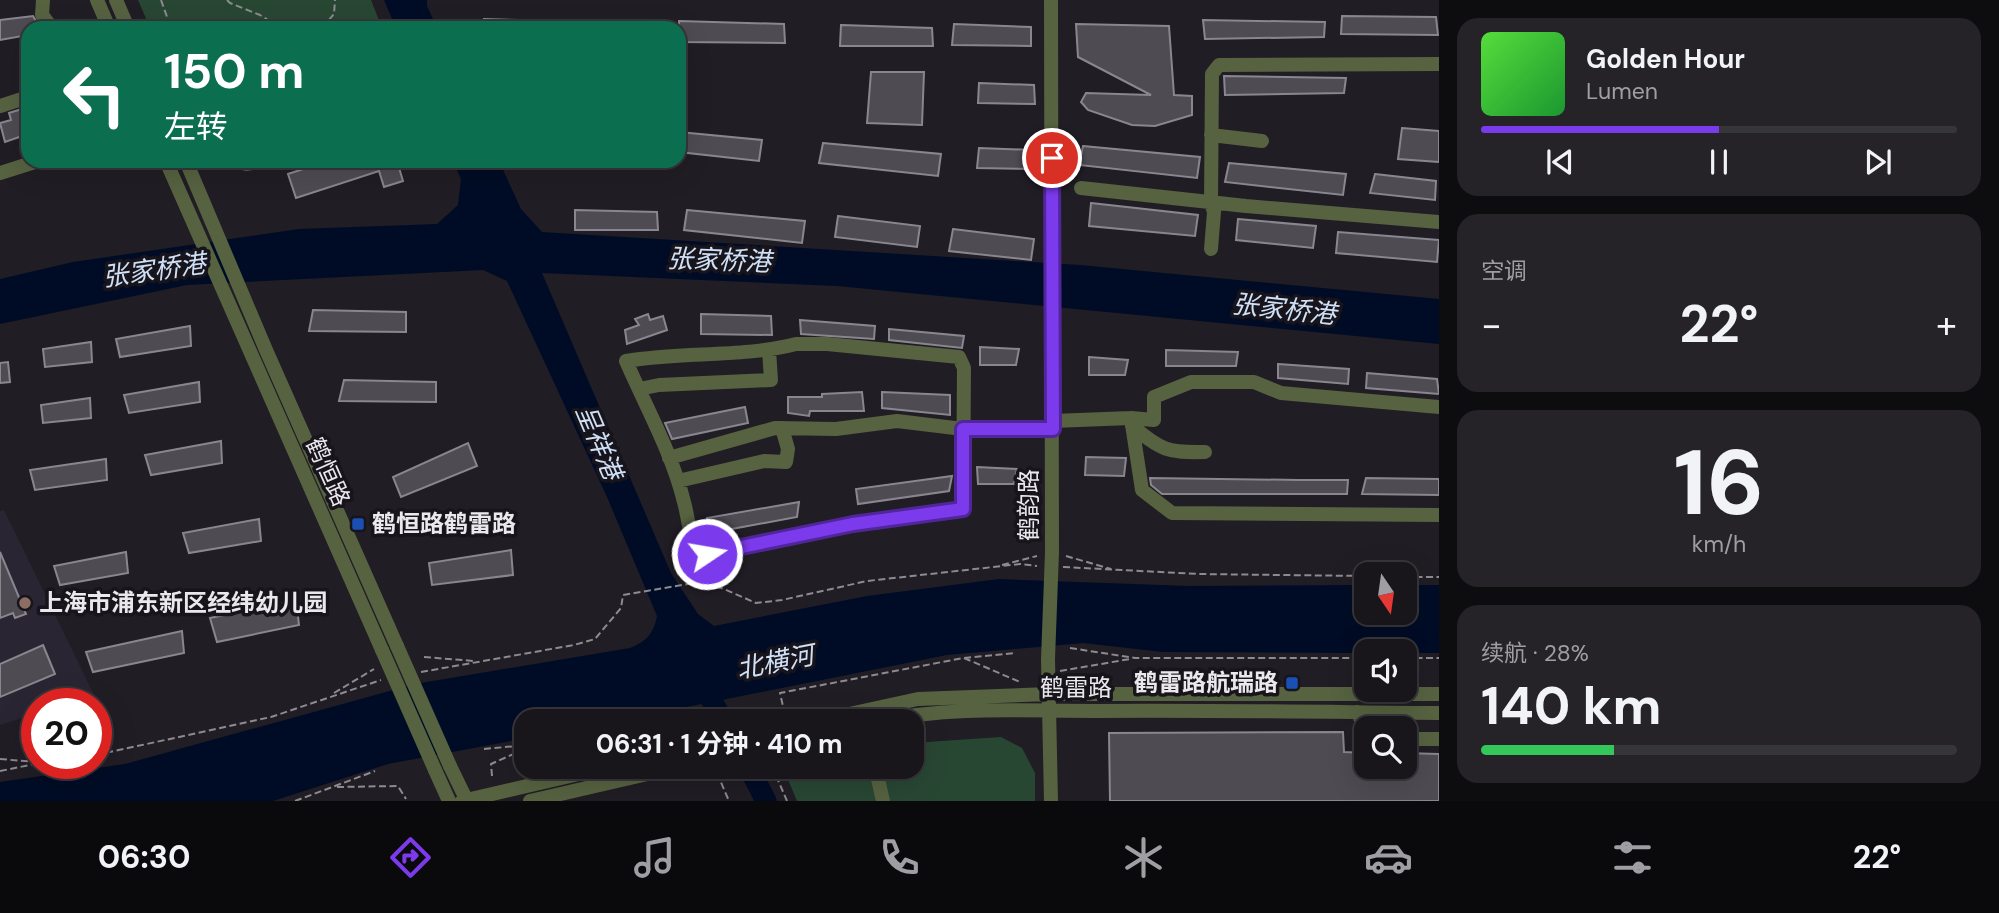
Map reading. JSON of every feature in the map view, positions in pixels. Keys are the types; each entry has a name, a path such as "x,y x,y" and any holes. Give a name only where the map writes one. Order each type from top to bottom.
{"street":[{"path":"43,0 41,15 46,21"},
{"path":"97,0 106,21"},
{"path":"116,0 125,21"},
{"name":"鹤韵路","path":"1051,0 1053,425 1048,666 1051,801"},
{"path":"1211,249 1214,212 1211,202 1213,74 1219,65 1439,64"},
{"path":"0,106 21,99"},
{"path":"1211,135 1262,141"},
{"path":"0,173 21,166"},
{"name":"鹤恒路","path":"169,168 389,648 450,766 465,801"},
{"name":"鹤恒路","path":"189,168 389,648 449,801"},
{"path":"1081,188 1439,222"},
{"path":"796,344 827,344 958,357 964,368 963,509 853,524 707,554 696,546 678,481 626,361 655,356 769,351 796,344"},
{"path":"639,389 659,385 771,380 769,351"},
{"path":"669,458 782,428 836,429 897,421 963,429 1154,420 1154,397 1191,382 1254,382 1281,393 1439,407"},
{"path":"1131,422 1151,442 1173,452 1205,452"},
{"path":"1131,422 1142,490 1171,513 1439,514"},
{"path":"678,481 764,461 786,462 788,449 782,428"},
{"name":"鹤雷路","path":"872,709 918,699 1049,694 1439,694"},
{"path":"1357,712 1359,716"},
{"name":"鹤雷路","path":"924,713 1439,713"},
{"path":"1417,739 1439,739"},
{"path":"465,801 559,779"},
{"path":"530,801 626,779"},
{"path":"878,779 883,801"}],"path":[{"path":"161,0 168,21"},
{"path":"227,0 271,21"},
{"path":"328,21 334,15 335,0"},
{"path":"994,567 1050,559"},
{"path":"413,673 595,639 621,608 623,595 700,582 756,603 867,582 1050,559 1116,570"},
{"path":"1062,567 1354,576"},
{"path":"1418,577 1439,577"},
{"path":"1070,648 1135,658"},
{"path":"783,709 780,693 963,658 1016,653"},
{"path":"424,657 478,661"},
{"path":"963,658 1024,684"},
{"path":"1048,666 1135,658 1354,658"},
{"path":"1417,658 1439,658"},
{"path":"330,695 374,669"},
{"path":"112,752 271,717 330,695 389,678"},
{"path":"484,750 514,747"},
{"path":"492,776 491,764 514,752"},
{"path":"0,759 21,761"},
{"path":"0,771 21,767"},
{"path":"295,801 375,771"},
{"path":"720,779 730,801"},
{"path":"778,779 787,801"},
{"path":"333,787 398,786 406,799"}],"shaded area":[{"name":"上海市浦东新区经纬幼儿园","path":"4,510 91,688 21,688 21,718 0,725 0,511"}],"green space":[{"path":"138,0 371,0 379,21 147,21"},
{"path":"1001,737 1022,748 1035,773 1035,801 797,801 788,779 924,779 924,742"}],"water":[{"path":"384,0 427,0 434,21 393,21"},
{"path":"456,168 502,168 521,209 542,232 1080,265 1439,299 1439,344 837,286 542,273 671,573 698,614 714,626 867,596 999,579 1189,586 1354,585 1354,625 1418,625 1418,585 1439,585 1439,653 1417,653 1417,639 1354,639 1354,653 1163,652 1083,643 947,655 676,709 514,709 514,740 388,764 273,801 0,801 0,782 21,779 112,779 112,766 415,684 630,648 645,640 654,627 657,616 607,497 507,281 483,270 187,285 0,324 0,279 73,262 299,229 437,224 458,205 461,179"}],"building":[{"path":"33,16 36,21 21,21 21,36 0,40 0,20"},
{"path":"1342,16 1436,17 1438,35 1341,34"},
{"path":"484,19 519,20 519,21"},
{"path":"1203,20 1325,22 1324,37 1205,39"},
{"path":"686,21 784,24 785,43 686,42"},
{"path":"954,24 1031,27 1031,46 952,45"},
{"path":"1076,24 1169,26 1174,95 1192,96 1192,115 1155,126 1132,125 1088,110 1081,102 1086,93 1151,95 1078,57"},
{"path":"841,25 932,28 933,46 840,46"},
{"path":"871,72 924,72 922,125 867,123"},
{"path":"1224,76 1346,78 1344,93 1225,95"},
{"path":"979,83 1034,85 1035,104 978,103"},
{"path":"21,109 21,136 5,142 0,123 11,120 9,113"},
{"path":"1402,128 1439,131 1439,162 1398,159"},
{"path":"686,133 762,140 759,161 686,153"},
{"path":"823,143 941,154 938,176 819,163"},
{"path":"1083,146 1200,157 1197,178 1079,165"},
{"path":"979,148 1033,150 1034,169 977,168"},
{"path":"1229,163 1346,174 1343,195 1225,182"},
{"path":"306,168 399,168 403,181 384,187 379,171 296,198 288,174"},
{"path":"1375,174 1436,181 1435,200 1370,193"},
{"path":"1091,203 1198,215 1195,236 1089,226"},
{"path":"575,210 657,212 658,230 575,230"},
{"path":"687,210 805,221 802,243 684,230"},
{"path":"838,216 920,226 917,247 835,237"},
{"path":"1238,219 1316,226 1313,248 1236,240"},
{"path":"953,229 1034,239 1031,260 949,251"},
{"path":"1338,232 1439,240 1437,262 1336,253"},
{"path":"313,310 406,312 406,332 309,331"},
{"path":"648,314 650,320 663,316 667,330 627,344 625,330 639,325 635,319"},
{"path":"701,314 771,316 772,335 701,334"},
{"path":"800,320 875,326 874,339 801,334"},
{"path":"190,326 191,346 120,357 116,339"},
{"path":"889,329 964,336 962,348 889,340"},
{"path":"91,342 92,362 45,367 43,349"},
{"path":"980,347 1019,349 1016,365 980,365"},
{"path":"1166,350 1238,352 1236,366 1166,366"},
{"path":"1089,357 1128,360 1125,375 1089,375"},
{"path":"8,362 10,382 0,383 0,363"},
{"path":"1278,364 1349,369 1348,384 1278,378"},
{"path":"1367,373 1437,379 1439,394 1366,388"},
{"path":"344,380 436,382 436,402 339,401"},
{"path":"199,382 200,402 129,413 124,395"},
{"path":"862,392 864,411 810,411 809,416 788,413 788,397 822,397 822,394"},
{"path":"882,392 950,395 950,415 882,408"},
{"path":"90,398 91,418 43,423 41,405"},
{"path":"745,407 748,423 672,439 665,423"},
{"path":"221,441 222,463 151,475 145,455"},
{"path":"468,443 477,466 401,497 393,477"},
{"path":"1086,457 1126,458 1124,476 1085,475"},
{"path":"106,459 107,480 35,490 30,470"},
{"path":"977,467 1017,469 1014,484 978,484"},
{"path":"952,476 949,491 858,504 856,489"},
{"path":"1150,478 1348,480 1347,494 1162,494 1151,485"},
{"path":"1366,478 1439,479 1439,495 1362,494"},
{"path":"799,502 797,517 710,533 707,518"},
{"path":"259,519 261,541 189,553 183,533"},
{"path":"511,550 513,575 432,585 429,563"},
{"path":"0,552 26,614 15,618 13,613 0,618"},
{"path":"126,552 128,573 60,585 54,566"},
{"path":"296,600 299,625 217,642 210,618"},
{"path":"182,631 184,653 93,672 86,652"},
{"path":"43,645 55,674 0,697 0,664"},
{"path":"1343,732 1344,752 1354,752 1354,779 1417,779 1417,753 1439,754 1439,801 1110,801 1109,733"}],"waterway":[{"name":"呈祥港","path":"699,677 716,709"},
{"name":"呈祥港","path":"755,779 766,801"}],"place":[{"name":"鹤恒路鹤雷路","path":"358,524"},
{"name":"上海市浦东新区经纬幼儿园","path":"25,603"},
{"name":"鹤雷路航瑞路","path":"1292,683"}],"route":[{"path":"707,554 853,524 963,509 963,429 1053,429 1052,158"}],"water label":[{"name":"张家桥港","path":"719,260"},
{"name":"张家桥港","path":"154,270"},
{"name":"张家桥港","path":"1284,309"},
{"name":"北横河","path":"775,662"}]}
